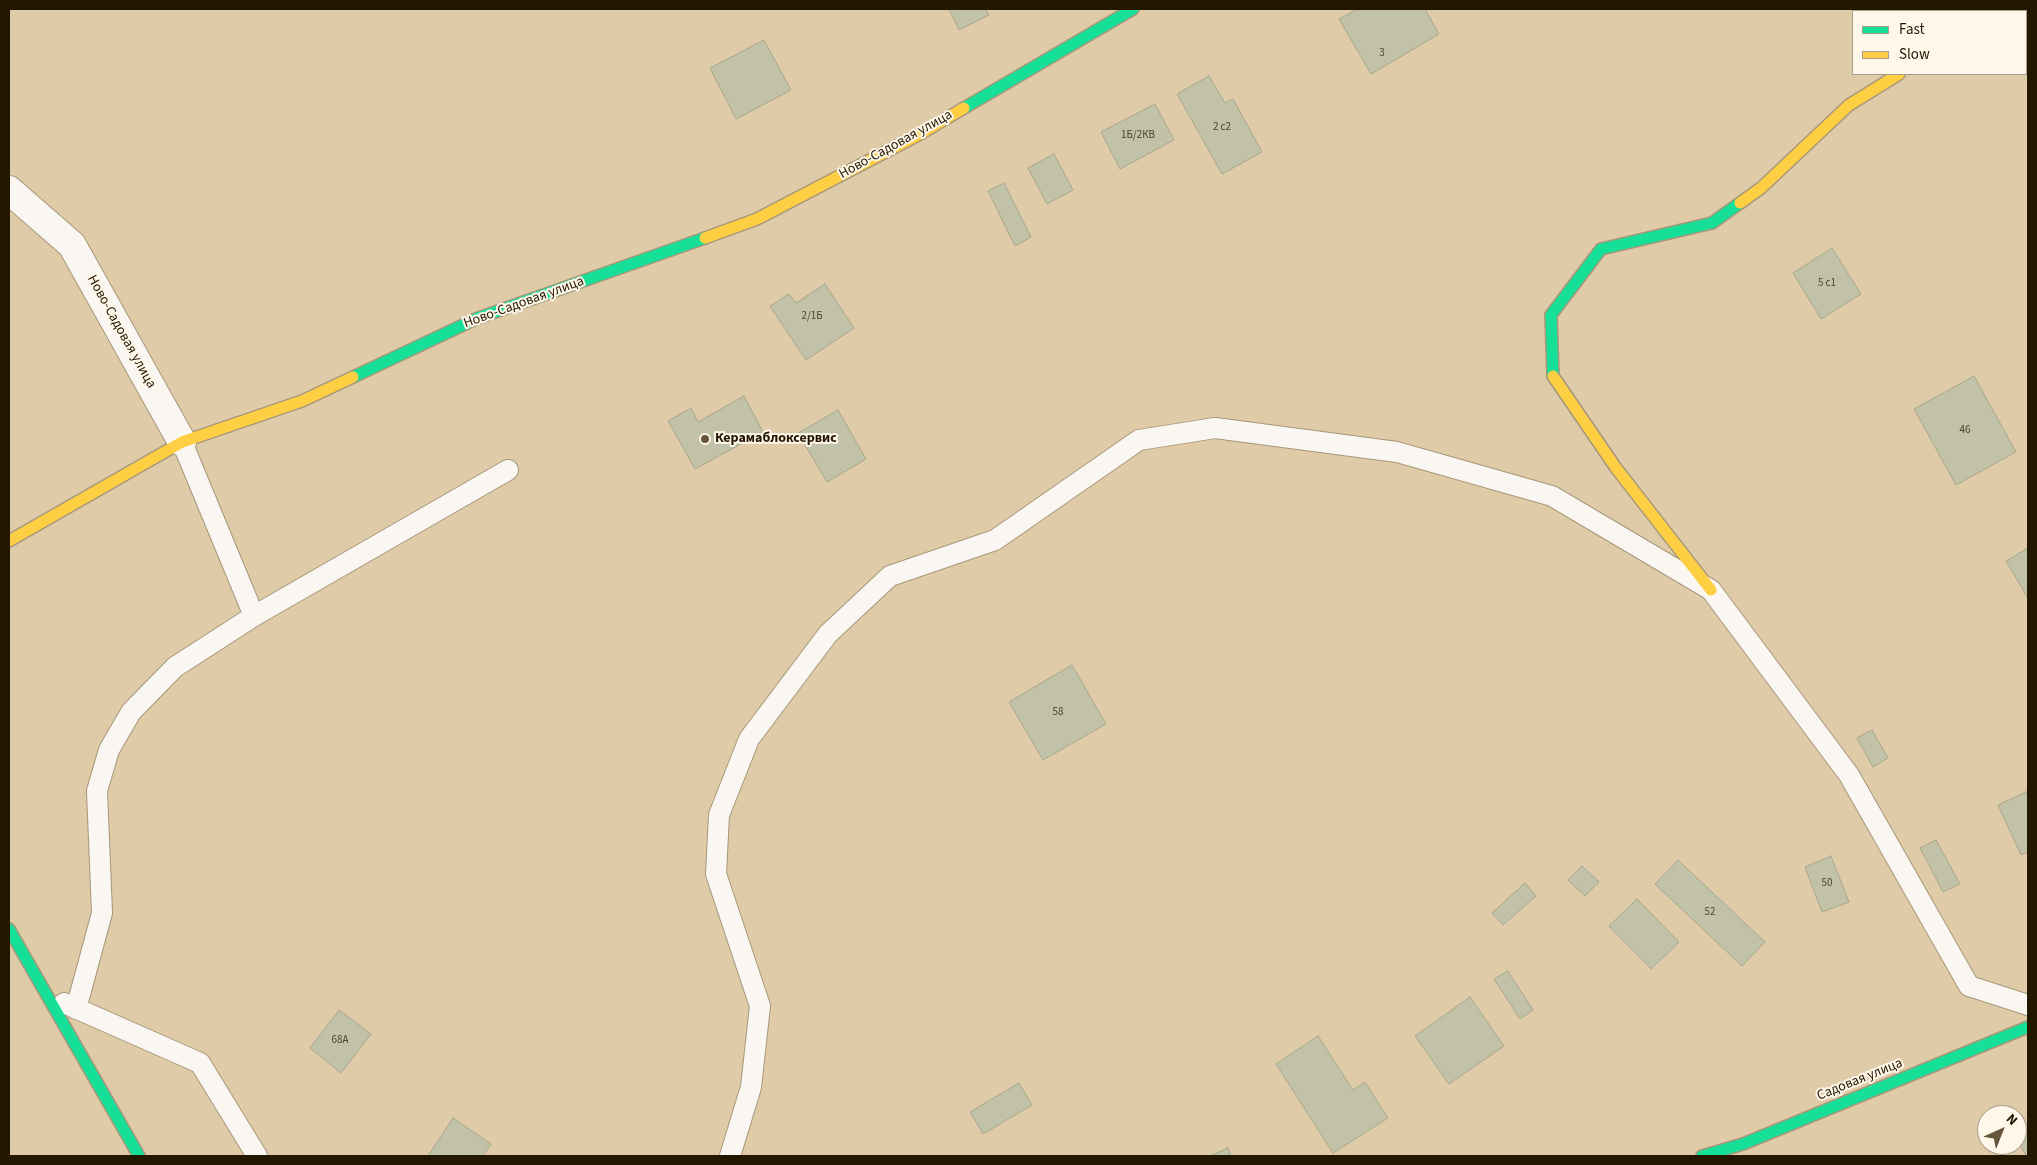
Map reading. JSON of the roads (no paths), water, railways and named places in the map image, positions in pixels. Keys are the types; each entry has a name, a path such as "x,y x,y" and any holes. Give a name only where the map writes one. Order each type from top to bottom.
{"street":[{"name":"Ново-Садовая улица","path":"9,190 72,245 182,442 302,401 478,318 757,219 920,134 1133,9"},
{"path":"1711,590 1616,468 1552,375 1551,315 1601,250 1712,223 1761,188 1848,105 1897,75"},
{"path":"9,541 182,442"},
{"path":"9,929 139,1156"},
{"name":"Садовая улица","path":"1702,1156 1742,1144 2028,1027"}],"lane":[{"path":"730,1156 751,1087 760,1006 716,874 719,815 749,739 828,634 890,576 995,540 1139,440 1215,428 1397,452 1552,496 1711,590 1849,775 1969,986 2028,1005"},
{"path":"182,442 254,616"},
{"path":"76,1009 102,913 97,791 109,750 131,712 175,667 254,616 508,470"},
{"path":"47,996 200,1063 257,1156"}],"place":[{"name":"Керамаблоксервис","path":"705,439"}]}
